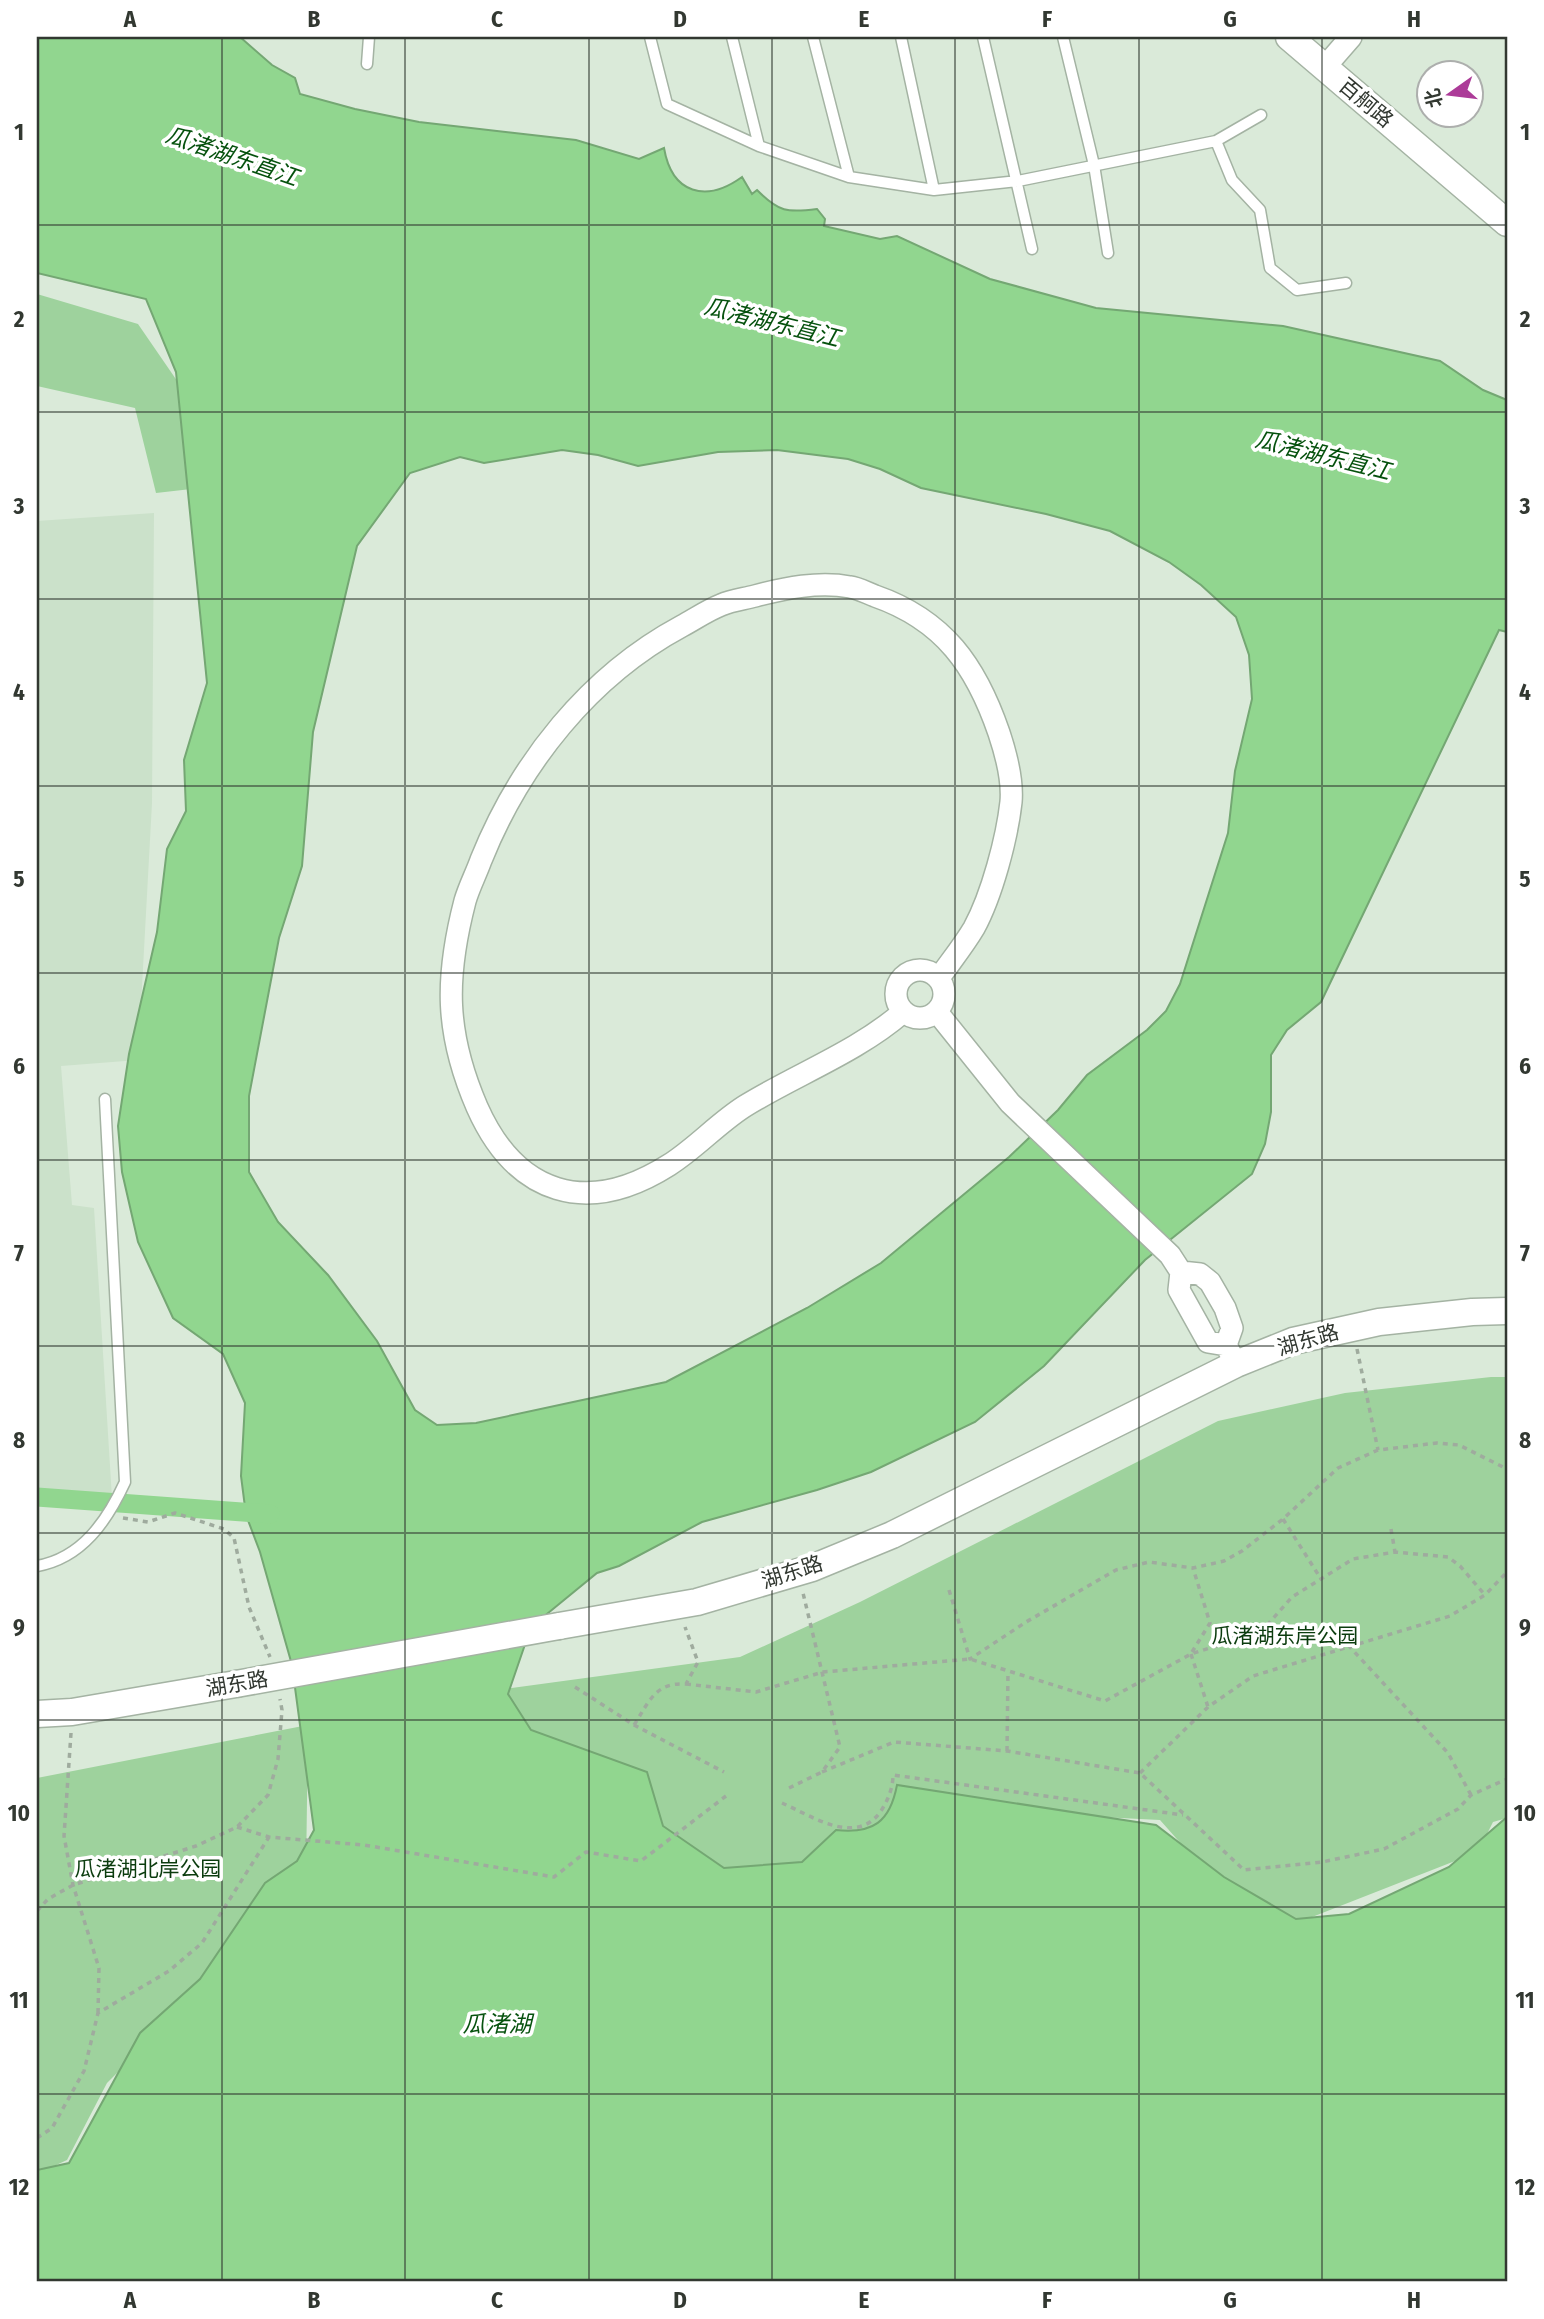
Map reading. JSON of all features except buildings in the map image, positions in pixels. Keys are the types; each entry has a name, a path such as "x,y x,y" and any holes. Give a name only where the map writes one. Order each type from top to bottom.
{"street":[{"name":"百舸路","path":"1289,37 1507,223"},
{"path":"1324,68 1351,37"},
{"path":"903,1012 864,1041 741,1108 671,1164 625,1186 596,1192 575,1192 544,1185 526,1175 501,1148 482,1118 465,1079 455,1045 449,1002 466,899 495,825 536,755 605,678 657,640 720,605 790,586 850,587 902,605 938,631 971,669 986,698 1006,754 1012,797 1000,859 975,926 939,978"},
{"path":"917,970 925,970 939,978 945,993 944,1002 937,1012 926,1018 918,1018 903,1012 896,998 898,983 903,976 917,970"},
{"path":"937,1012 1010,1103 1176,1263 1200,1273 1210,1282 1225,1308 1232,1328 1231,1355 1208,1342 1179,1290 1176,1263"},
{"name":"湖东路","path":"37,1714 72,1712 697,1602 796,1572 892,1535 1231,1355 1379,1322 1507,1311"}],"lane":[{"path":"368,64 369,37"},
{"path":"650,37 667,104 759,146 849,177 934,190 1018,181 1216,141 1261,115"},
{"path":"732,37 759,146"},
{"path":"813,37 849,177"},
{"path":"901,37 934,190"},
{"path":"983,37 1032,248"},
{"path":"1063,37 1094,165 1108,253"},
{"path":"1216,141 1232,180 1260,210 1270,268 1297,290 1346,283"},
{"path":"37,1566 55,1563 82,1546 110,1515 125,1482 105,1099"}],"path":[{"path":"1352,1328 1378,1450"},
{"path":"970,1659 1026,1622 1116,1570 1149,1562 1193,1568 1224,1561 1242,1551 1283,1519 1338,1468 1378,1450 1437,1443 1459,1445 1507,1469"},
{"path":"1283,1519 1321,1579"},
{"path":"1391,1529 1395,1552"},
{"path":"634,1725 656,1691 671,1683 756,1692 823,1672 970,1659 1105,1701 1191,1654 1261,1632 1292,1597 1353,1559 1395,1552 1448,1557 1460,1566 1485,1595"},
{"path":"1193,1568 1210,1623 1191,1654 1208,1707"},
{"path":"796,1572 840,1746 822,1772"},
{"path":"1140,1773 1208,1707 1253,1675 1451,1616 1485,1595 1507,1572"},
{"path":"949,1590 970,1659"},
{"path":"677,1605 698,1662 686,1684"},
{"path":"1348,1646 1448,1754 1471,1795"},
{"path":"1007,1752 1008,1671"},
{"path":"575,1686 634,1725 724,1772"},
{"path":"37,2138 52,2128 83,2071 98,2013 99,1968 73,1885 64,1836 72,1712"},
{"path":"789,1788 894,1742 1007,1752 1140,1773 1244,1870 1322,1862 1384,1849 1458,1809 1471,1795 1507,1779"},
{"path":"782,1803 835,1827 855,1828 870,1823 879,1814 893,1785 892,1775 1186,1816"},
{"path":"237,1827 269,1837 364,1845 554,1877 586,1852 641,1861 726,1796"},
{"path":"98,2013 169,1971 202,1943 269,1837"}],"shaded area":[{"path":"154,513 152,803 138,1060 61,1066 72,1205 94,1208 112,1498 37,1493 37,521"}],"green space":[{"path":"37,294 138,324 182,388 200,488 156,493 135,408 37,386"},
{"name":"瓜渚湖东岸公园","path":"1507,1377 1507,1818 1493,1822 1478,1852 1284,1928 1247,1918 1160,1820 899,1807 880,1845 720,1888 519,1745 497,1690 740,1657 860,1602 1218,1421 1345,1393"},
{"name":"瓜渚湖北岸公园","path":"308,1725 306,1875 186,2004 107,2083 67,2160 37,2174 37,1778"}],"water":[{"path":"37,37 240,37 272,65 295,78 300,94 419,122 576,140 639,159 664,148 674,176 692,190 716,190 742,177 752,194 757,190 778,207 791,211 817,209 825,219 824,226 880,239 897,236 990,279 1096,308 1283,326 1440,361 1483,390 1507,400 1507,632 1499,630 1321,1002 1287,1030 1271,1055 1271,1112 1265,1144 1252,1174 1145,1260 1044,1366 975,1422 871,1472 702,1522 619,1566 597,1573 531,1627 508,1694 531,1730 647,1772 663,1826 724,1868 802,1862 836,1830 860,1830 878,1823 890,1808 897,1785 1156,1825 1224,1877 1296,1919 1349,1914 1449,1867 1507,1817 1507,2282 37,2282 37,2170 69,2163 140,2033 200,1979 265,1883 297,1861 314,1830 292,1665 260,1552 246,1515 241,1476 245,1403 223,1354 173,1318 138,1242 122,1172 118,1126 129,1054 157,932 167,849 186,811 184,760 207,683 176,372 146,299 37,273","holes":["562,450 598,455 638,466 718,452 777,450 848,459 880,469 921,488 1046,514 1110,531 1169,562 1201,585 1236,617 1249,655 1252,699 1235,771 1228,833 1180,984 1166,1011 1147,1030 1087,1075 1058,1110 1009,1157 881,1263 807,1308 666,1382 476,1423 437,1425 415,1410 377,1341 328,1275 278,1222 249,1172 249,1096 279,938 302,866 313,732 357,546 410,473 460,457 484,463"]}],"waterway":[{"path":"37,1497 270,1514"}],"water label":[{"name":"瓜渚湖东直江","path":"232,156"},
{"name":"瓜渚湖东直江","path":"772,322"},
{"name":"瓜渚湖东直江","path":"1323,455"},
{"name":"瓜渚湖","path":"497,2024"}]}
